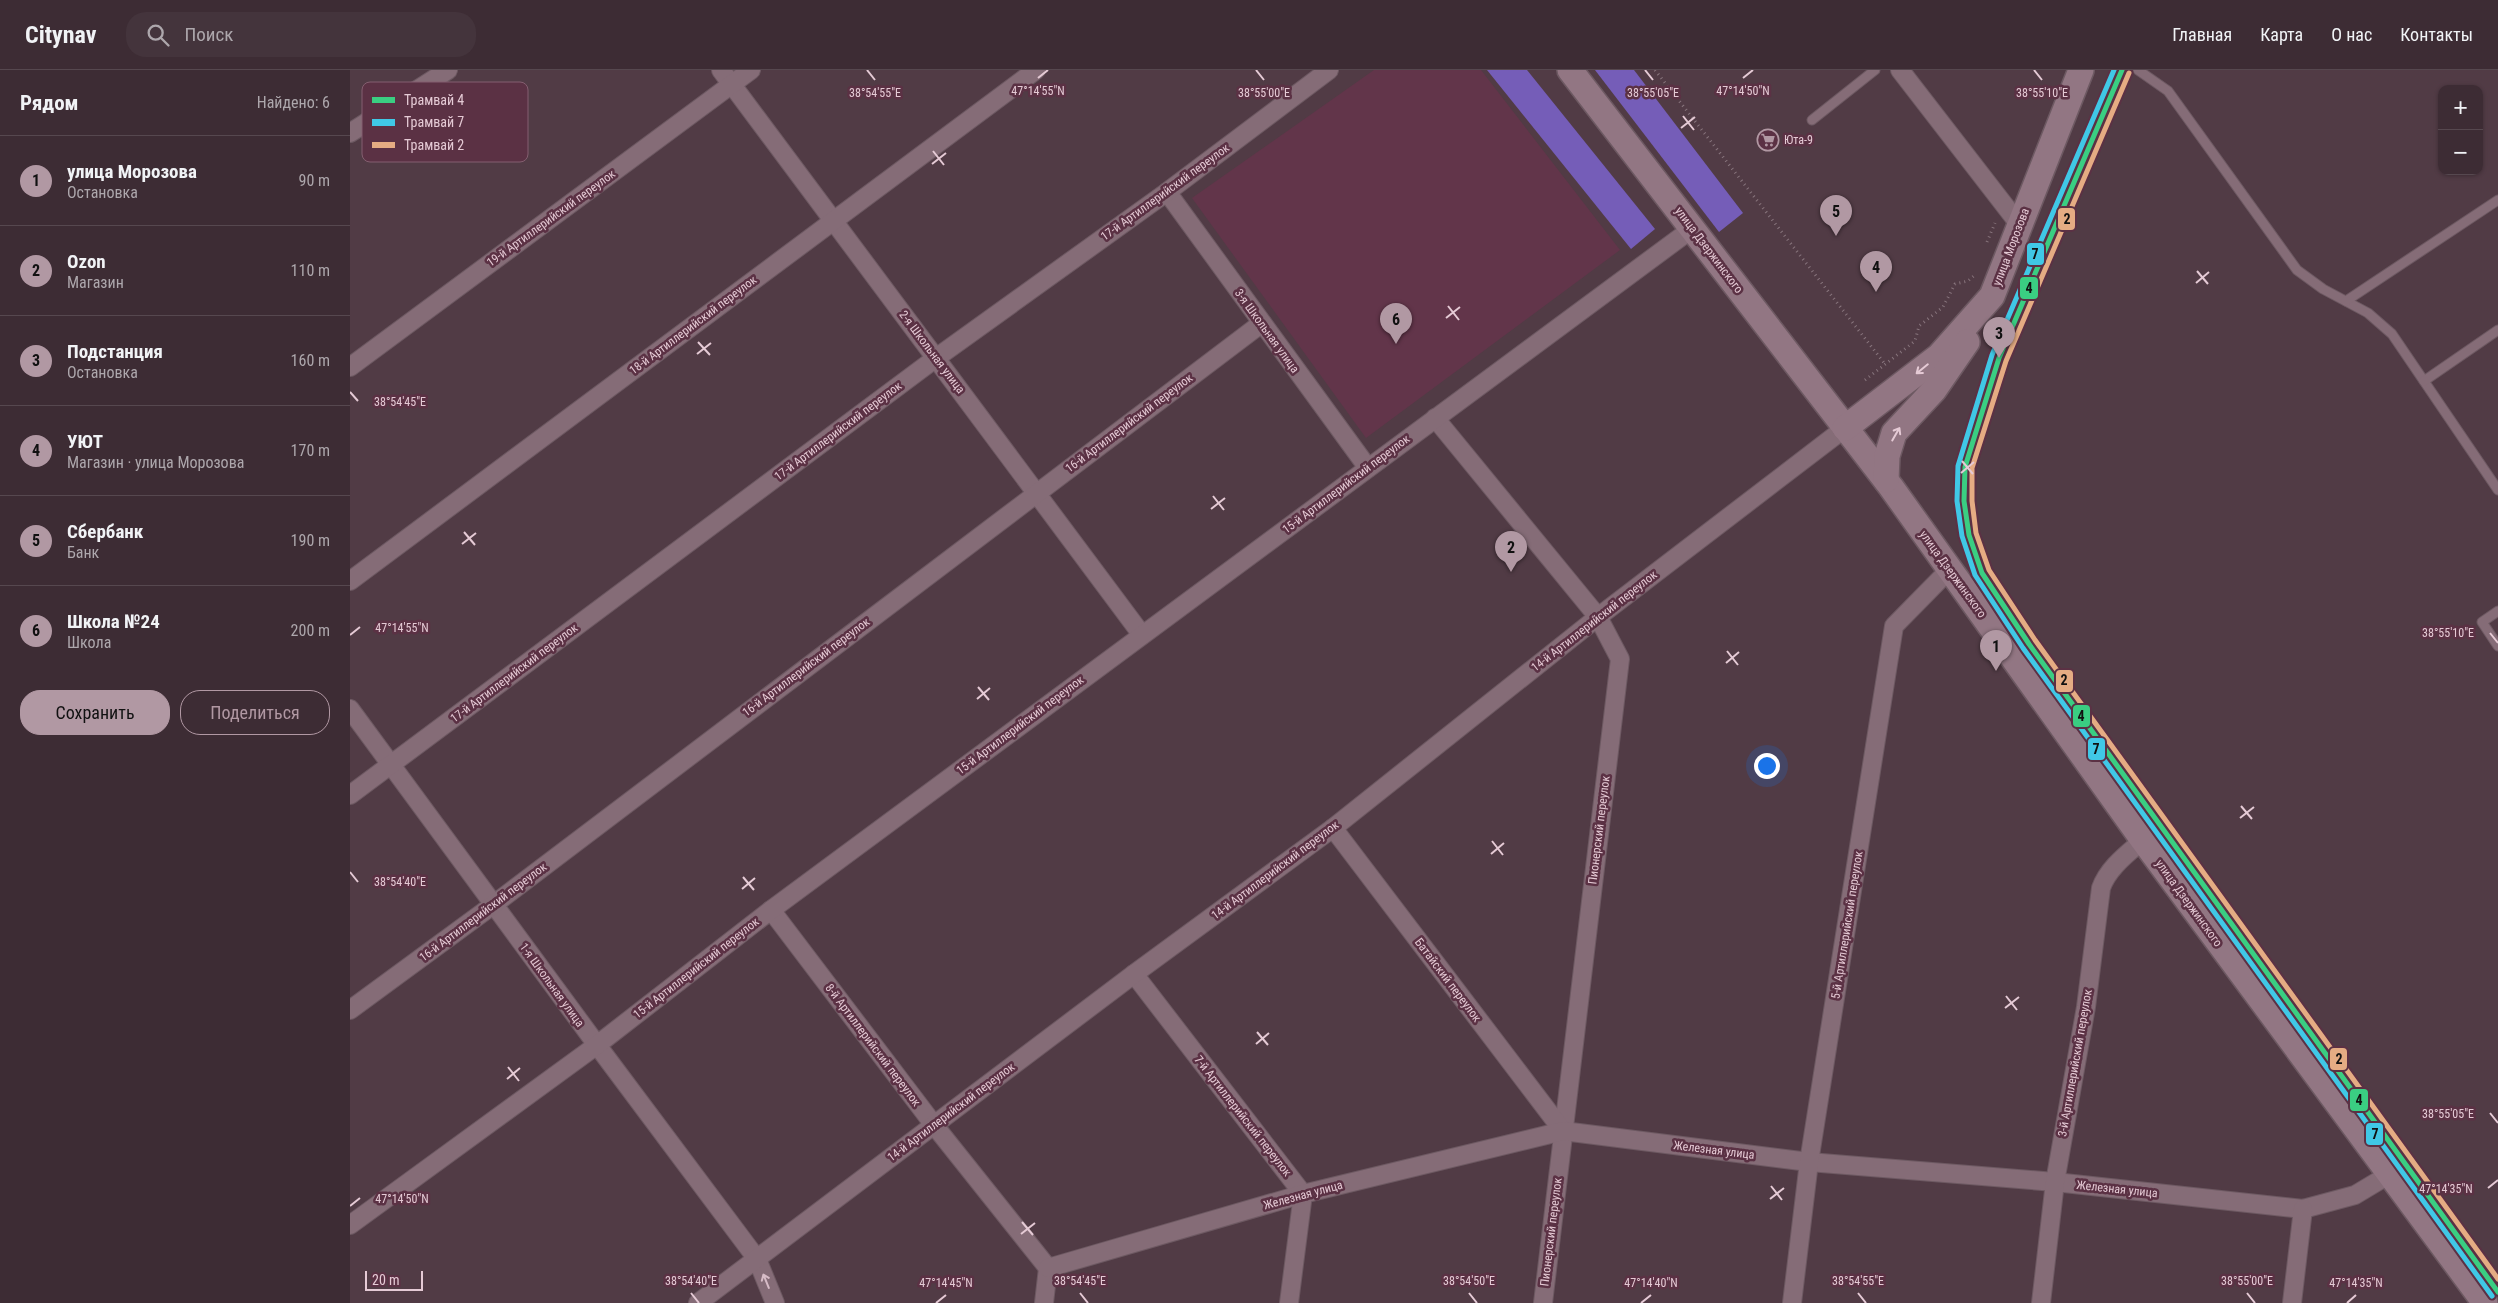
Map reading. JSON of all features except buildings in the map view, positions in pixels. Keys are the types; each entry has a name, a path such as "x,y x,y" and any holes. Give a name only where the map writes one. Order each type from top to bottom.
{"main road":[{"name":"улица Дзержинского","path":"1570,70 1886,480 2143,840 2485,1303"},
{"name":"улица Морозова","path":"1845,428 1939,356 1992,296 2081,70"},
{"path":"1886,480 1887,456 1894,434 1934,390 1958,358 1992,296"}],"street":[{"path":"429,82 448,70"},
{"name":"2-я Школьная улица","path":"722,70 1142,635"},
{"name":"19-й Артиллерийский переулок","path":"350,367 752,70"},
{"name":"18-й Артиллерийский переулок","path":"350,581 1036,70"},
{"name":"17-й Артиллерийский переулок","path":"350,795 936,358 1167,192 1329,70"},
{"path":"1900,70 2020,224"},
{"path":"350,133 362,125"},
{"name":"3-я Школьная улица","path":"1167,192 1368,468"},
{"name":"15-й Артиллерийский переулок","path":"350,1225 597,1045 771,910 1693,228"},
{"name":"16-й Артиллерийский переулок","path":"350,1010 493,905 1036,492 1262,323"},
{"name":"Пионерский переулок","path":"1435,418 1598,617 1620,659 1542,1303"},
{"name":"14-й Артиллерийский переулок","path":"698,1303 1134,974 1333,828 1598,617 1845,428"},
{"name":"5-й Артиллерийский переулок","path":"1792,1303 1809,1162 1894,626 1950,569"},
{"name":"1-я Школьная улица","path":"350,709 493,905 757,1259 775,1303"},
{"name":"Батайский переулок","path":"1333,828 1563,1131"},
{"name":"3-й Артиллерийский переулок","path":"2041,1303 2054,1182 2086,1006 2101,888 2105,878 2113,868 2143,840"},
{"name":"8-й Артиллерийский переулок","path":"771,910 934,1125 1048,1268"},
{"name":"7-й Артиллерийский переулок","path":"1134,974 1303,1194"},
{"name":"Железная улица","path":"1048,1268 1303,1194 1563,1131 1809,1162 2054,1182 2303,1209 2355,1195 2390,1174"},
{"path":"1289,1303 1303,1194"},
{"path":"2292,1303 2303,1209"},
{"path":"1044,1303 1048,1268"}],"lane":[{"path":"1812,120 1875,70"},
{"path":"2138,70 2168,91 2297,270 2368,313 2392,334 2498,490"},
{"path":"2346,301 2498,200"},
{"path":"2424,381 2498,330"},
{"path":"2498,610 2482,622 2498,646"}],"path":[{"path":"1654,70 1885,364"},
{"path":"1986,247 2002,202"},
{"path":"1865,380 1915,341 1919,326 1943,307 1952,287 1958,282 1972,279 1979,265"}],"shaded area":[{"path":"1374,70 1481,70 1620,250 1366,438 1192,198"},
{"path":"1487,70 1527,70 1655,229 1631,249"},
{"path":"1595,70 1634,70 1743,213 1719,232"}],"tram line":[{"name":"7","path":"2114,70 1992,355 1958,466 1957,501 1962,536 1975,575 2023,648 2492,1296"},
{"name":"4","path":"2122,70 1999,358 1965,467 1964,501 1969,535 1982,573 2029,644 2498,1292"},
{"name":"2","path":"2129,73 2006,361 1972,468 1972,501 1976,533 1989,570 2035,640 2498,1279"}],"place":[{"name":"Юта-9","path":"1768,140"},
{"name":"Сбербанк","path":"1836,236"},
{"name":"УЮТ","path":"1876,292"},
{"name":"Школа №24","path":"1396,344"},
{"name":"Подстанция","path":"1999,358"},
{"name":"Ozon","path":"1511,572"},
{"name":"улица Морозова","path":"1996,671"}]}
